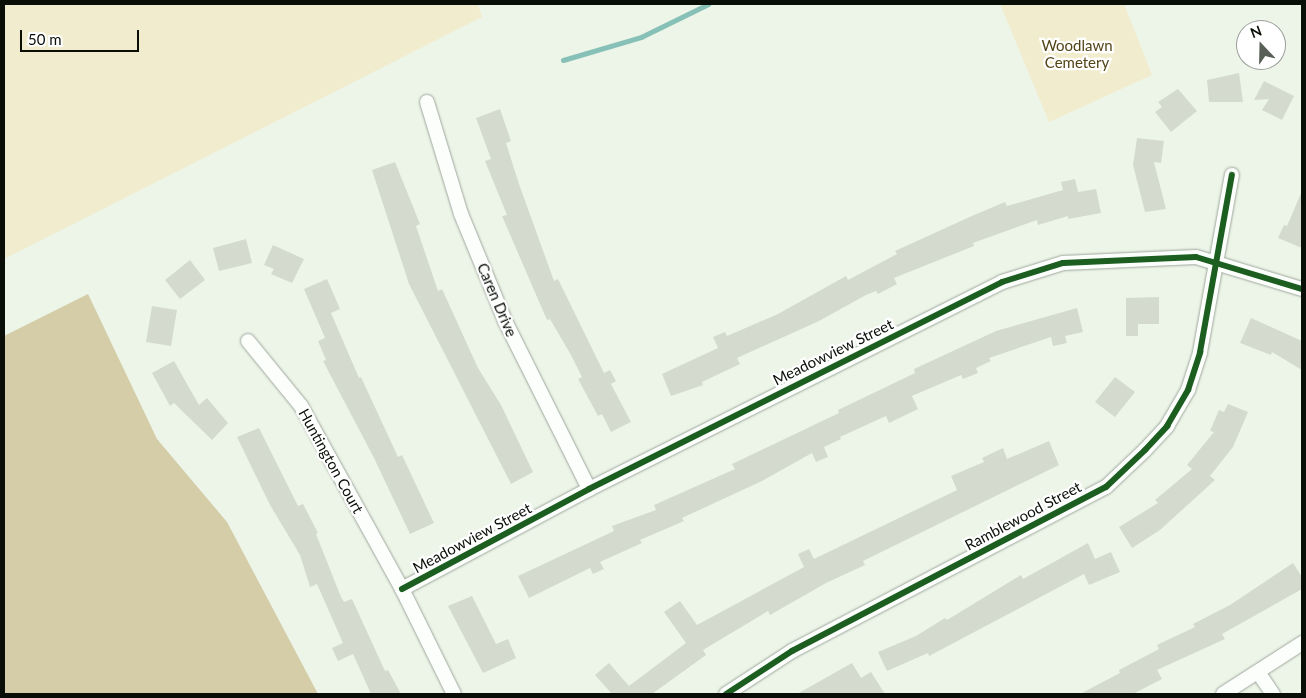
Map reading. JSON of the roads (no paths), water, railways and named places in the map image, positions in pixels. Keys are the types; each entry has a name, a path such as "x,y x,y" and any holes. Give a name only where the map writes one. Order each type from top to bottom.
{"street":[{"name":"Caren Drive","path":"428,102 461,214 505,321 589,489"},
{"name":"Ramblewood Street","path":"726,694 792,651 1106,487 1167,426 1188,390 1200,352 1232,175"},
{"name":"Meadowview Street","path":"402,589 589,489 1002,282 1063,263 1111,258 1196,257 1302,288"},
{"name":"Huntington Court","path":"248,341 301,406 402,589 454,694"},
{"path":"1222,694 1302,644"},
{"path":"1258,672 1272,694"}],"waterway":[{"path":"563,60 641,37 708,4"}],"park label":[{"name":"Woodlawn Cemetery","path":"1077,54"}]}
